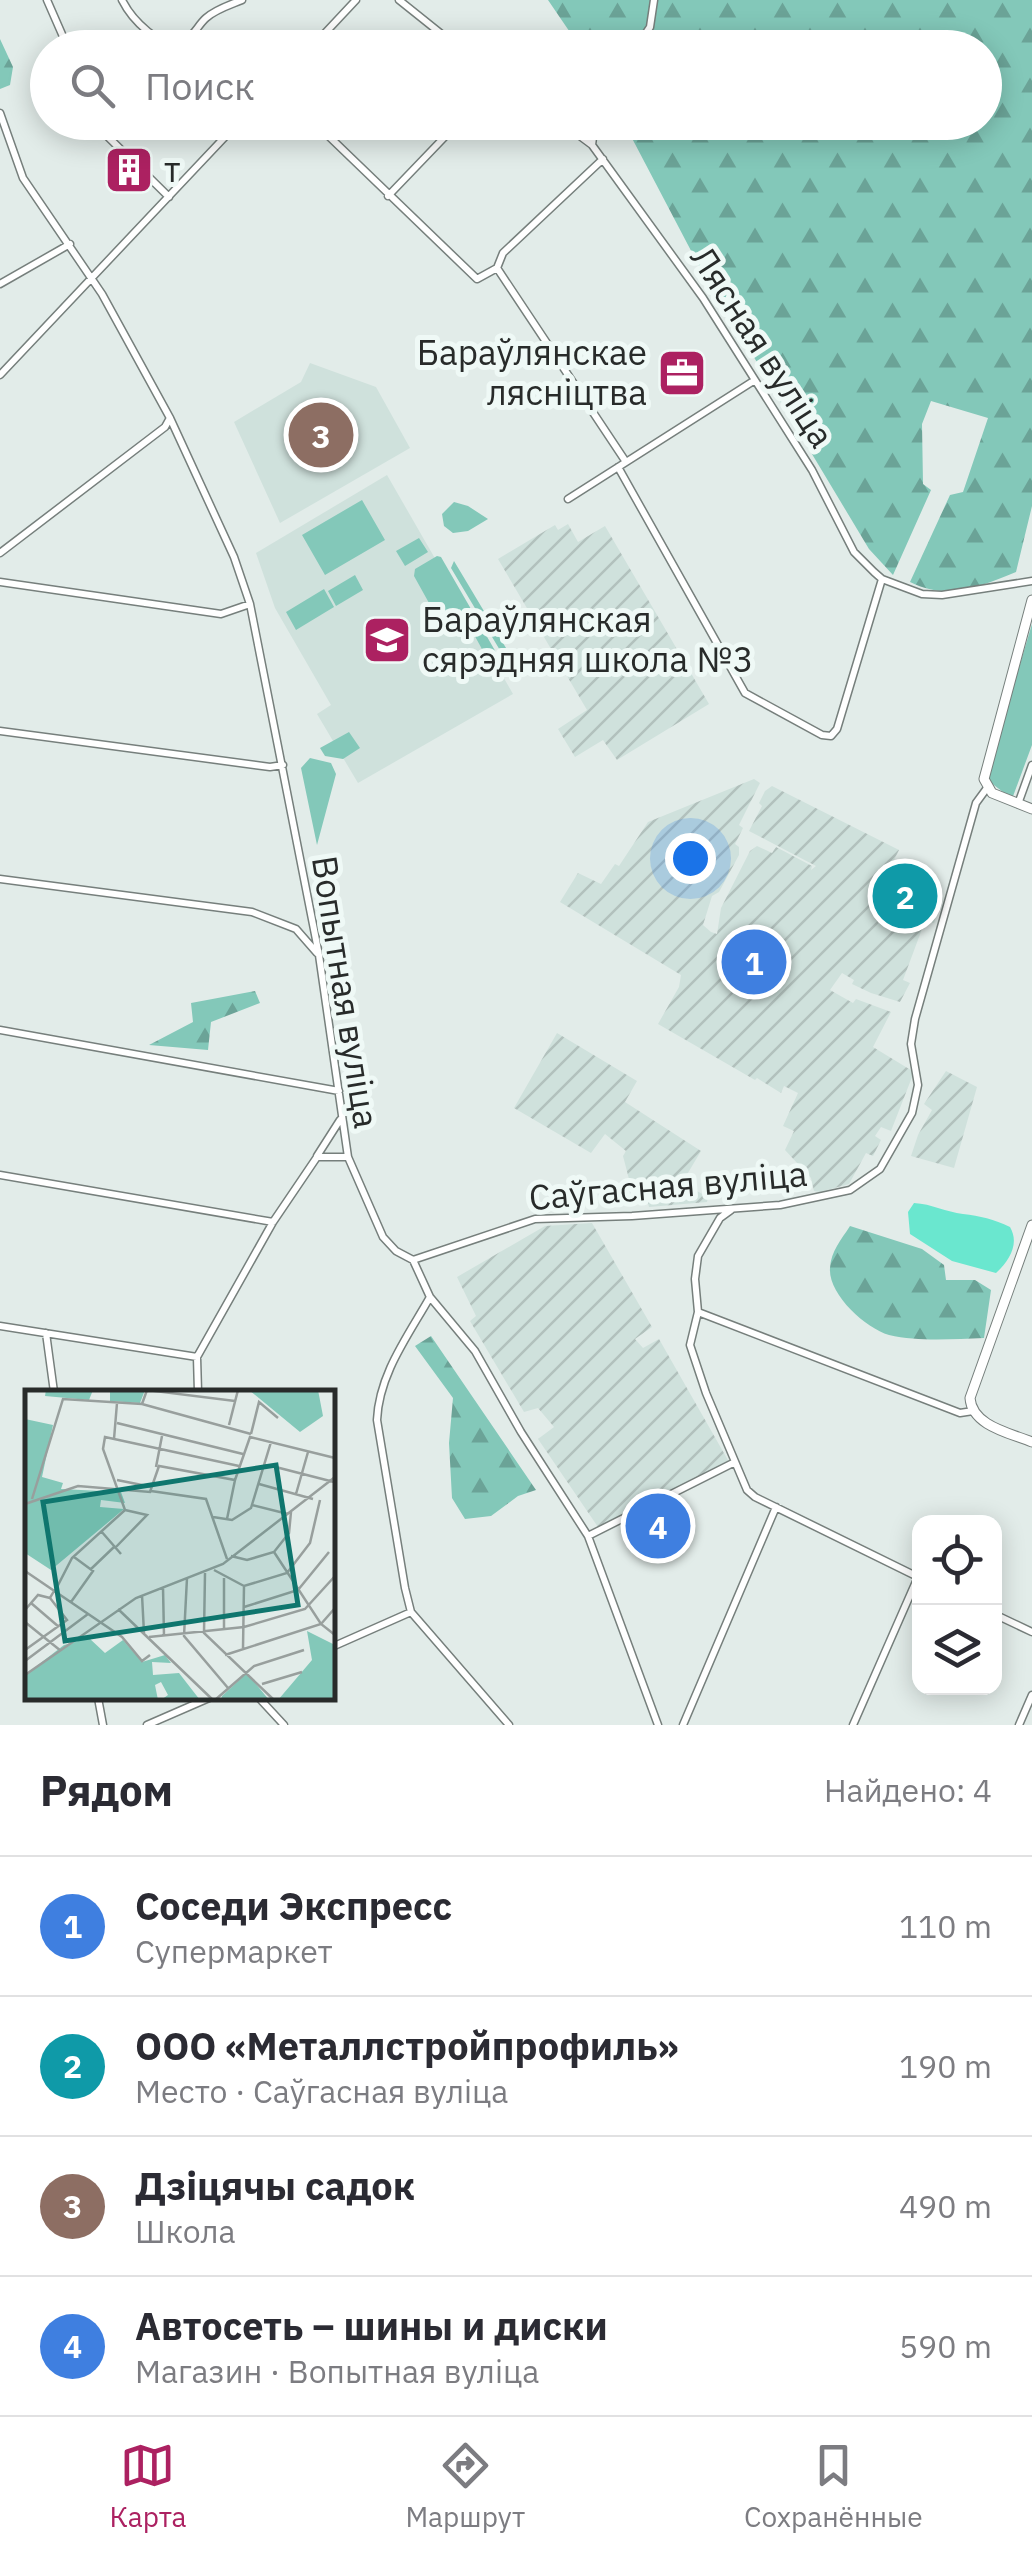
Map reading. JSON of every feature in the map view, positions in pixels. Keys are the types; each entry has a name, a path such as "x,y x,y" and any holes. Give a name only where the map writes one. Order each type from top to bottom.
{"main road":[{"path":"1032,600 986,784 1032,809"},
{"path":"1032,1225 970,1398 972,1411 981,1421 1032,1442"}],"street":[{"path":"47,0 60,30"},
{"path":"122,0 134,20 149,30"},
{"path":"197,30 215,12 242,0"},
{"path":"328,30 356,0"},
{"path":"399,0 437,30"},
{"path":"648,30 654,0"},
{"name":"Вопытная вуліца","path":"0,113 22,178 70,244 136,352 170,418 234,557 250,604 318,955 348,1157 383,1238 414,1260 430,1298 475,1352 588,1536 658,1725"},
{"path":"111,140 169,197"},
{"path":"0,375 222,140"},
{"path":"332,140 477,279 498,268 503,253 603,160"},
{"path":"388,196 442,140"},
{"name":"Лясная вуліца","path":"587,140 703,298 812,470 854,552 882,579"},
{"path":"592,144 593,140"},
{"path":"0,284 70,244"},
{"path":"498,268 626,462"},
{"path":"568,499 756,380"},
{"path":"0,554 109,472 165,427 170,418"},
{"path":"618,467 745,693 822,735 832,736 837,729 882,579 922,594 942,595 1032,580"},
{"path":"0,582 222,614 250,604"},
{"path":"0,731 270,767 283,765"},
{"path":"1018,804 1032,765"},
{"name":"Саўгасная вуліца","path":"414,1260 535,1218 632,1216 787,1204 840,1194 862,1184 888,1158 916,1099 918,1077 911,1044 918,1005 976,804 986,784"},
{"path":"0,879 252,912 296,930 318,955"},
{"path":"0,1030 340,1091"},
{"path":"198,1390 196,1357 273,1222 342,1117"},
{"path":"317,1157 348,1157"},
{"path":"0,1175 273,1222"},
{"path":"732,1208 720,1218 698,1256 698,1312 690,1345 747,1490 912,1574"},
{"path":"430,1298 382,1384 378,1404 380,1438 411,1612 508,1725"},
{"path":"698,1312 960,1413 972,1411"},
{"path":"0,1326 196,1357"},
{"path":"46,1333 54,1390"},
{"path":"588,1536 735,1462"},
{"path":"683,1725 776,1507"},
{"path":"853,1725 912,1593"},
{"path":"335,1646 411,1612"},
{"path":"1002,1618 1032,1632"},
{"path":"1020,1725 1032,1695"},
{"path":"98,1700 103,1725"},
{"path":"147,1725 204,1700"},
{"path":"260,1700 284,1725"}],"shaded area":[{"path":"310,363 376,387 410,448 280,523 234,422 301,382"},
{"name":"Бараўлянская сярэдняя школа №3","path":"387,475 513,694 358,783 317,714 331,705 275,608 256,553"},
{"path":"568,524 578,542 605,526 709,704 617,760 603,740 575,757 558,729 587,710 498,559 555,525 558,530"},
{"path":"754,779 760,783 739,825 743,828 735,844 739,855 719,892 712,896 703,925 711,932 717,934 721,908 750,851 757,846 772,853 776,847 812,866 811,870 816,866 749,831 765,791 772,786 899,850 889,870 937,892 940,903 934,923 925,921 903,980 910,983 900,1002 852,984 854,980 842,973 830,990 853,1003 856,999 891,1012 873,1047 914,1072 891,1131 881,1127 875,1136 881,1140 873,1156 866,1153 849,1184 820,1192 814,1191 811,1178 785,1150 794,1131 783,1126 798,1093 784,1086 781,1093 658,1024 679,987 681,975 560,902 578,873 601,884 615,864 619,866 648,822"},
{"path":"557,1033 637,1081 625,1102 701,1151 682,1183 708,1197 707,1202 649,1207 648,1203 635,1202 623,1156 626,1151 605,1134 591,1153 514,1108"},
{"path":"946,1071 977,1087 954,1168 911,1156 932,1110 924,1104"},
{"path":"914,1203 987,1218 1010,1227 1014,1240 1009,1258 996,1273 952,1261 910,1234 908,1212"},
{"path":"592,1223 652,1327 635,1339 643,1348 659,1339 729,1462 598,1527 538,1439 554,1427 538,1408 524,1412 470,1321 476,1316 457,1277 545,1226"}],"green space":[{"path":"548,0 1032,0 1032,506 1016,572 963,590 937,591 910,582 950,495 963,492 988,418 931,401 922,424 923,484 931,490 893,575 869,549 698,264 633,140 1002,140 1002,30 568,30"},
{"path":"0,39 13,67 10,85 0,89"},
{"path":"362,500 385,540 325,575 302,535"},
{"path":"454,502 488,519 468,531 453,533 444,526 442,514"},
{"path":"419,538 428,552 405,566 396,551"},
{"path":"437,556 501,661 494,671 460,609 439,621 414,576 415,569"},
{"path":"454,561 509,653 504,657 451,568"},
{"path":"355,575 363,590 336,606 328,591"},
{"path":"324,589 334,607 296,630 286,612"},
{"path":"1032,624 1032,745 1012,799 990,782 989,768"},
{"path":"349,732 360,748 343,759 325,756 320,748"},
{"path":"310,758 331,763 336,774 317,845 301,768"},
{"path":"255,991 260,1003 211,1022 208,1050 149,1045 193,1022 191,1003"},
{"path":"850,1226 922,1249 944,1265 946,1280 975,1280 991,1290 984,1338 900,1337 879,1331 859,1318 841,1299 830,1268 832,1256"},
{"path":"431,1336 536,1490 518,1496 491,1516 465,1519 452,1498 449,1443 453,1398 415,1346"}],"place":[{"name":"т","path":"129,170"},
{"name":"Бараўлянскае лясніцтва","path":"682,373"},
{"name":"Дзіцячы садок","path":"321,435"},
{"name":"Бараўлянская сярэдняя школа №3","path":"387,640"},
{"name":"ООО «Металлстройпрофиль»","path":"905,896"},
{"name":"Соседи Экспресс","path":"754,962"},
{"name":"Автосеть – шины и диски","path":"658,1526"}]}
